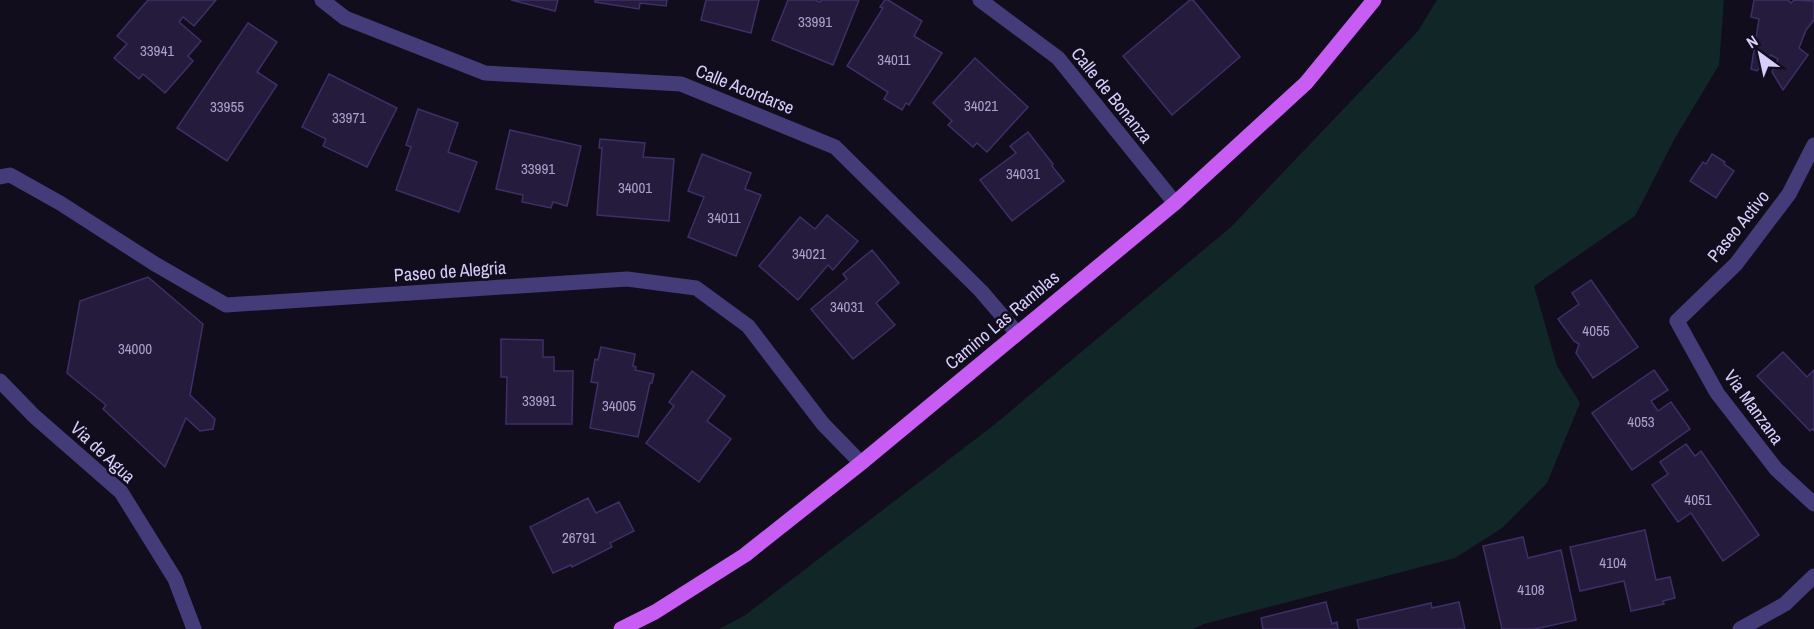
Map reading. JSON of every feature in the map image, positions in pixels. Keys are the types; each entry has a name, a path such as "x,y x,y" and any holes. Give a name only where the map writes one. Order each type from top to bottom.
{"main road":[{"name":"Camino Las Ramblas","path":"621,629 655,612 746,555 861,463 1175,203 1306,83 1374,0"}],"street":[{"name":"Calle Acordarse","path":"322,0 345,18 485,73 681,84 835,147 981,291 1017,333"},
{"name":"Calle de Bonanza","path":"980,0 1058,58 1175,203"},
{"name":"Paseo Activo","path":"1677,321 1736,264 1789,194 1814,145"},
{"name":"Paseo de Alegria","path":"0,177 10,175 60,203 155,264 226,305 627,279 696,288 748,326 823,424 861,463"},
{"name":"Via Manzana","path":"1677,321 1717,393 1776,469 1814,504"},
{"name":"Via de Agua","path":"0,381 34,416 121,492 175,579 194,629"},
{"path":"1740,629 1785,604 1814,576"}],"green space":[{"path":"1437,0 1724,0 1719,65 1675,138 1635,216 1534,286 1557,366 1580,403 1547,483 1502,528 1455,558 1204,624 1193,629 719,629 744,616 994,425 1231,227 1418,31"}],"building":[{"path":"148,0 216,0 194,26 183,17 179,22 201,41 188,56 193,61 165,93 143,74 139,79 114,58 127,44 117,36"},
{"path":"511,0 558,0 555,11"},
{"path":"595,0 667,0 666,6 640,3 639,9 595,2"},
{"path":"706,0 759,0 751,33 701,20"},
{"path":"788,0 820,2 821,0 859,0 833,65 772,40"},
{"path":"885,0 922,21 914,36 942,53 909,105 906,103 902,110 884,99 888,92 847,66 883,8 880,7"},
{"path":"1190,0 1193,0 1240,57 1172,115 1123,56"},
{"path":"1754,0 1788,0 1791,3 1794,0 1814,1 1814,20 1806,30 1799,48 1808,55 1783,90 1772,72 1778,59 1771,55 1757,71 1751,69 1759,19 1751,17"},
{"path":"248,23 277,42 257,72 277,85 227,161 177,128"},
{"path":"975,58 1028,107 987,152 977,143 973,147 948,125 952,121 933,103"},
{"path":"329,74 397,108 367,167 323,146 326,139 302,127"},
{"path":"418,109 458,123 448,152 477,162 459,212 396,190 411,147 406,145"},
{"path":"510,130 581,146 567,206 553,202 551,208 522,202 523,195 496,189"},
{"path":"1028,132 1064,181 1012,221 980,180 1016,153 1010,146"},
{"path":"600,139 645,143 643,157 674,159 669,221 597,215 602,148 599,148"},
{"path":"702,154 751,173 745,189 761,195 736,256 688,237 704,197 688,191"},
{"path":"1712,154 1734,171 1716,198 1690,181 1703,162 1706,164"},
{"path":"827,215 858,241 833,270 828,265 798,300 759,266 800,217 815,229"},
{"path":"872,250 899,283 876,303 895,325 853,359 811,309 847,279 843,274"},
{"path":"148,277 203,324 190,395 215,419 213,429 200,431 186,418 165,467 103,409 106,405 67,373 80,301"},
{"path":"1591,280 1638,347 1593,378 1576,353 1579,344 1574,341 1558,319 1579,304 1572,293"},
{"path":"501,339 543,340 543,357 554,357 554,371 573,371 572,424 506,424 507,377 501,377"},
{"path":"601,347 635,354 633,366 636,367 635,370 654,374 638,437 590,428 598,383 591,382 595,359 598,360"},
{"path":"1783,352 1807,377 1814,370 1814,431 1812,429 1810,431 1757,376"},
{"path":"1654,370 1668,390 1651,401 1658,411 1671,402 1690,429 1632,470 1592,413"},
{"path":"692,371 725,396 707,421 731,439 699,482 646,443 674,406 669,402"},
{"path":"1686,444 1695,456 1701,451 1759,535 1723,561 1691,513 1678,522 1652,485 1668,474 1660,462"},
{"path":"588,498 596,513 619,502 634,531 610,543 612,547 572,567 571,565 553,573 530,527"},
{"path":"1645,530 1656,580 1670,577 1675,598 1663,601 1664,604 1631,611 1624,581 1580,591 1570,547"},
{"path":"1523,537 1528,558 1561,550 1576,620 1535,629 1502,629 1483,546"},
{"path":"1326,602 1332,624 1337,622 1338,629 1263,629 1261,618"},
{"path":"1459,602 1465,629 1359,629 1357,620 1431,603 1432,608"}]}
